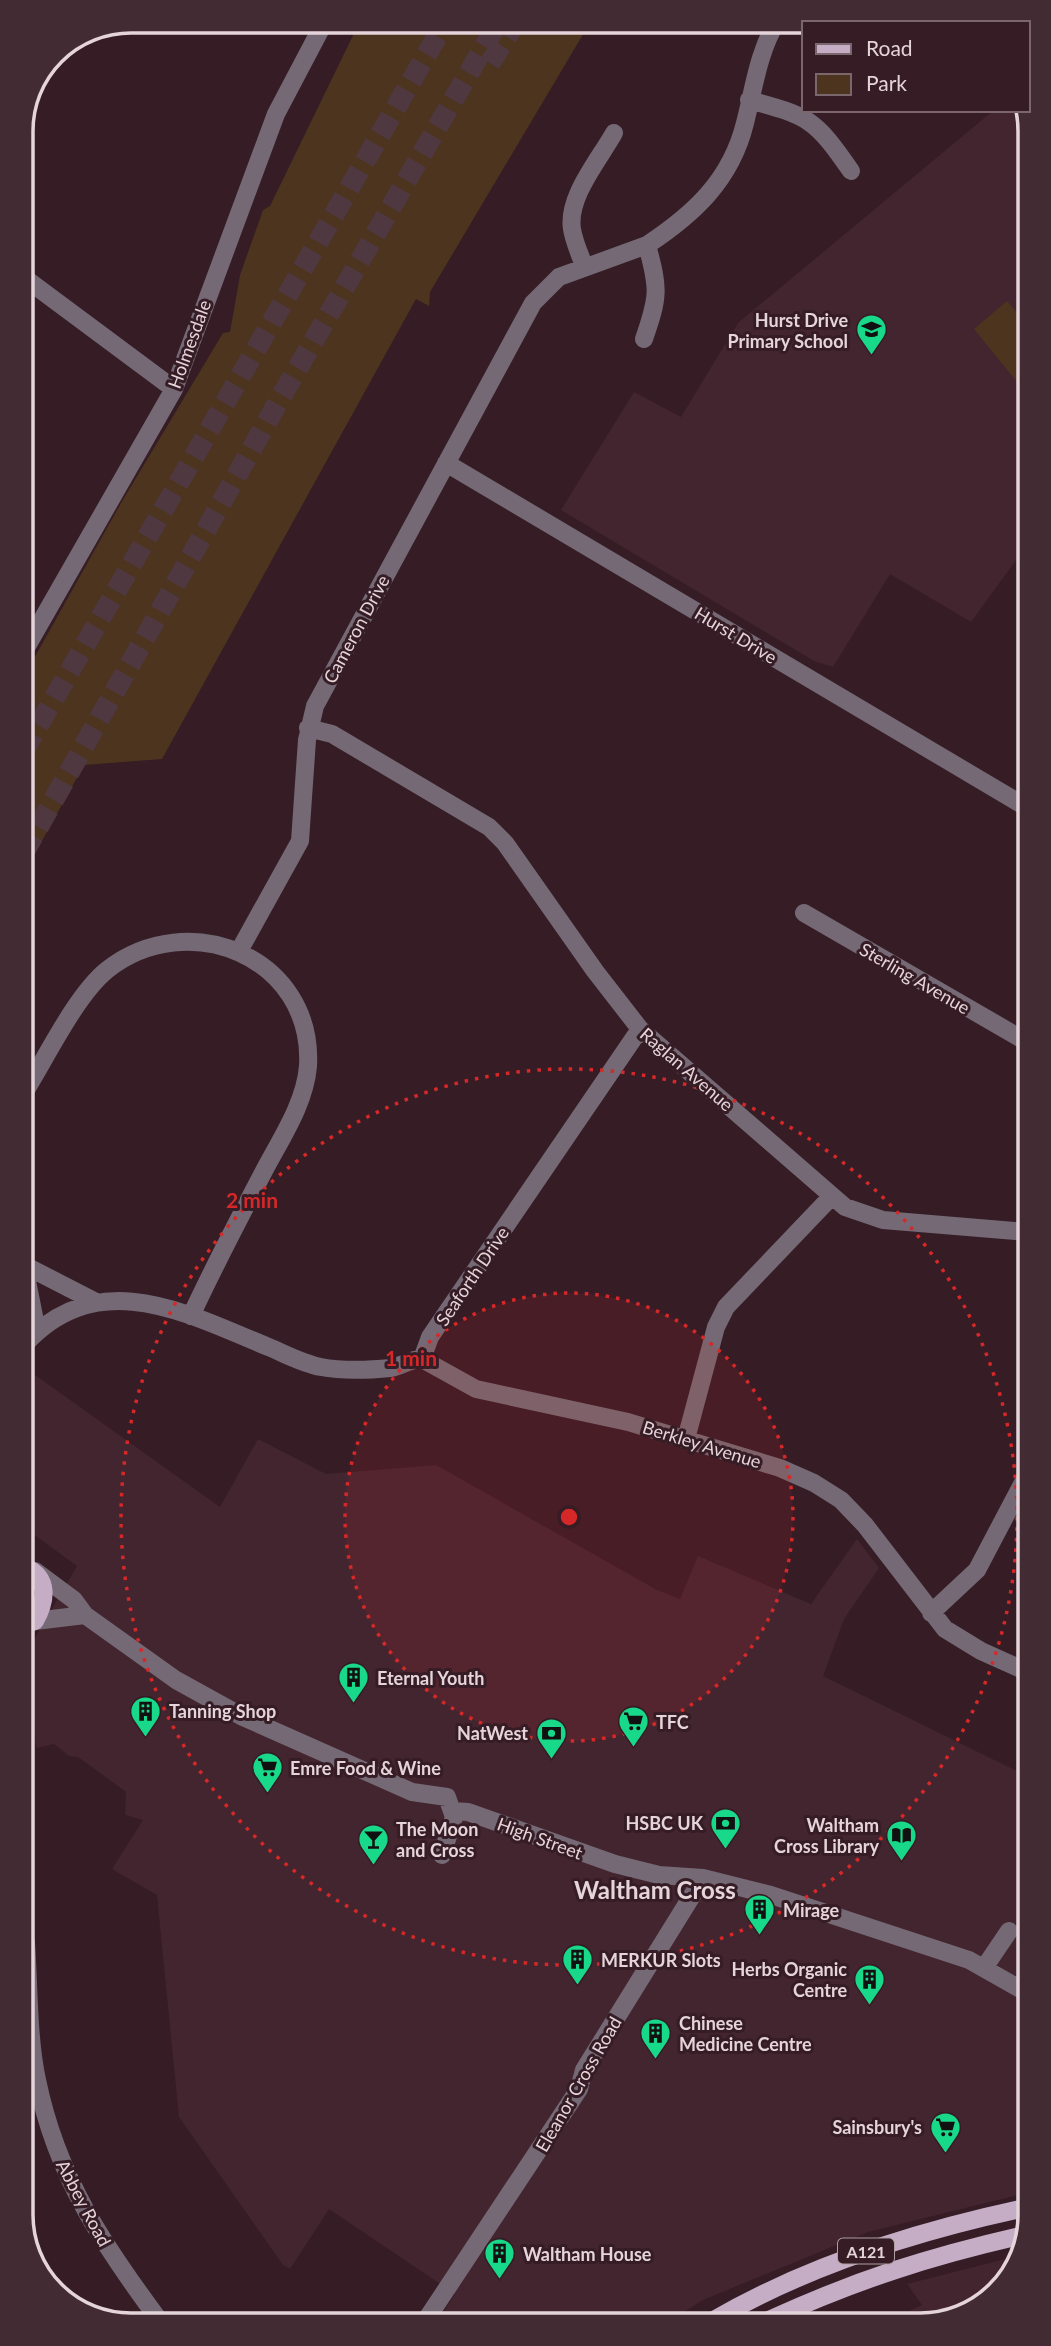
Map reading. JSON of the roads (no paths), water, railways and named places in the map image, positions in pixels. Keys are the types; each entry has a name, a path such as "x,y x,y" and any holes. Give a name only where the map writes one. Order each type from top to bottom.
{"main road":[{"path":"33,1572 43,1583 44,1599 33,1618"},
{"name":"A121","path":"727,2313 787,2282 846,2257 1018,2210"},
{"name":"A121","path":"785,2313 834,2291 917,2261 1015,2237"}],"street":[{"name":"Holmesdale","path":"33,636 174,389 276,114 319,33"},
{"name":"Cameron Drive","path":"239,951 300,841 308,728 315,706 523,322 549,284 584,267 647,245 685,220 715,187 741,136 761,57 772,33"},
{"path":"749,100 796,113 810,120 851,171"},
{"path":"584,267 572,230 572,216 578,197 614,134"},
{"path":"644,339 658,285 647,245"},
{"path":"33,284 174,389"},
{"name":"Hurst Drive","path":"446,463 1018,802"},
{"name":"Raglan Avenue","path":"308,728 332,734 489,827 505,843 595,971 640,1029 845,1207 861,1215 883,1220 1018,1231"},
{"name":"Sterling Avenue","path":"804,913 1018,1037"},
{"path":"33,1079 83,999 106,972 143,950 186,941 210,942 239,951 263,965 288,995 306,1036 308,1068 305,1086 292,1118 191,1316"},
{"name":"Seaforth Drive","path":"422,1359 430,1337 640,1029"},
{"path":"686,1439 716,1327 726,1307 832,1196"},
{"path":"33,1270 94,1301"},
{"path":"33,1336 74,1308 94,1301 131,1300 191,1316 320,1367 391,1368 422,1359"},
{"name":"Berkley Avenue","path":"422,1359 476,1390 567,1407 686,1439 780,1468 826,1489 865,1525 945,1629 963,1642 1018,1667"},
{"path":"932,1613 977,1570 1018,1492"},
{"name":"High Street","path":"33,1571 74,1600 85,1615 176,1680 239,1715 412,1792 447,1797 453,1811 468,1812 537,1838 659,1875 703,1878 771,1895 969,1960 1018,1988"},
{"path":"33,1623 85,1615"},
{"path":"442,1855 452,1829 453,1811"},
{"name":"Eleanor Cross Road","path":"431,2313 579,2089 584,2070 703,1878"},
{"path":"984,1968 1009,1931"},
{"name":"Abbey Road","path":"33,2038 36,2079 60,2161 104,2244 153,2313"}],"tunnel":[{"path":"33,735 439,33"},
{"path":"33,836 281,397 492,33"},
{"path":"490,63 509,33"}],"place":[{"name":"Hurst Drive Primary School","path":"871,357"},
{"name":"Eternal Youth","path":"354,1705"},
{"name":"Tanning Shop","path":"146,1738"},
{"name":"TFC","path":"633,1749"},
{"name":"NatWest","path":"551,1760"},
{"name":"Emre Food & Wine","path":"267,1795"},
{"name":"HSBC UK","path":"726,1850"},
{"name":"Waltham Cross Library","path":"902,1862"},
{"name":"The Moon and Cross","path":"373,1866"},
{"name":"Mirage","path":"760,1937"},
{"name":"MERKUR Slots","path":"578,1987"},
{"name":"Herbs Organic Centre","path":"870,2006"},
{"name":"Chinese Medicine Centre","path":"656,2060"},
{"name":"Sainsbury's","path":"945,2154"},
{"name":"Waltham House","path":"500,2281"}],"district":[{"name":"Waltham Cross","path":"655,1889"}]}
